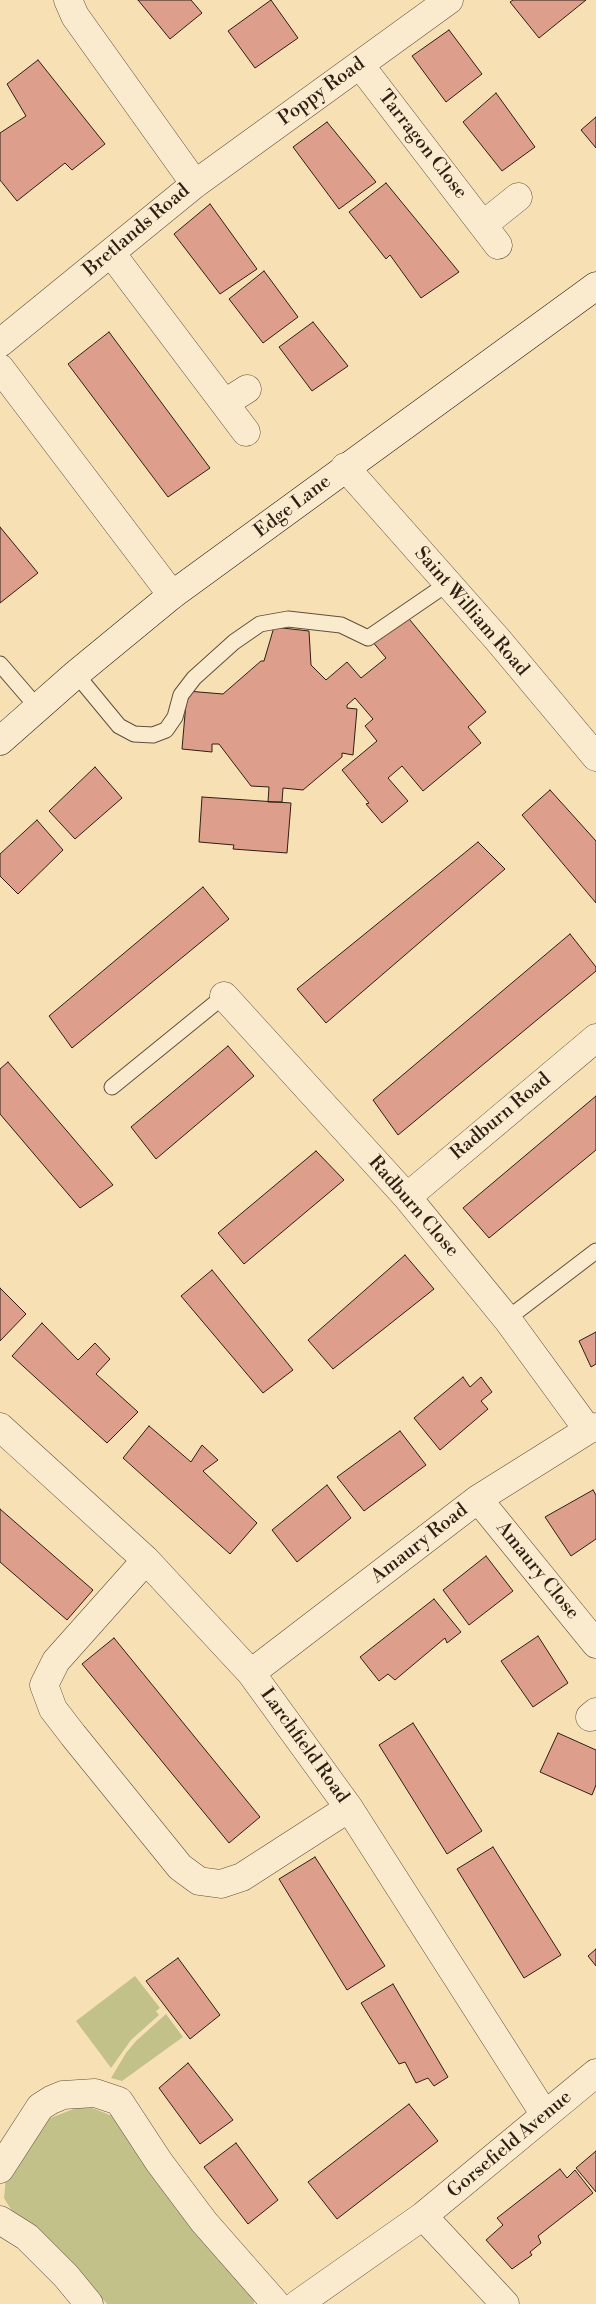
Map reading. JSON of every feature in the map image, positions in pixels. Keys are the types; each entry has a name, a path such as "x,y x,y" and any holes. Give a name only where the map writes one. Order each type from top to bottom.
{"street":[{"name":"Bretlands Road","path":"0,343 195,184 75,16 68,0"},
{"name":"Poppy Road","path":"195,184 449,0"},
{"name":"Tarragon Close","path":"360,65 491,235 518,197"},
{"path":"111,253 236,396 246,432"},
{"name":"Edge Lane","path":"0,741 76,674 172,595 596,286"},
{"path":"0,368 172,595"},
{"name":"Saint William Road","path":"346,468 596,757"},
{"name":"Radburn Close","path":"224,996 407,1197 507,1319 592,1429"},
{"name":"Radburn Road","path":"407,1197 596,1038"},
{"name":"Larchfield Road","path":"0,1427 146,1560 251,1673 349,1808 545,2115"},
{"name":"Amaury Road","path":"251,1673 478,1499 592,1429"},
{"name":"Amaury Close","path":"478,1499 596,1644"},
{"path":"146,1560 56,1662 44,1685 53,1709 168,1853 180,1867 200,1882 221,1884 242,1877 349,1808"},
{"name":"Gorsefield Avenue","path":"298,2304 423,2216 596,2072"},
{"path":"0,2169 40,2108 51,2100 63,2095 90,2092 119,2101 159,2162 204,2222 276,2304"},
{"path":"423,2216 504,2304"},
{"path":"0,2220 27,2237 66,2276 89,2304"}],"lane":[{"path":"76,674 119,726 134,734 153,735 166,730 175,717 180,695 194,678 234,642 260,624 288,620 342,625 368,638 447,584"},
{"path":"0,664 38,708"},
{"path":"112,1087 224,996"},
{"path":"507,1319 596,1251"}],"shaded area":[{"path":"135,1976 160,2008 156,2011 159,2015 131,2040 111,2068 76,2021"},
{"path":"166,2014 183,2037 122,2081 111,2078 126,2053 136,2041"},
{"path":"76,2108 92,2108 115,2117 254,2296 254,2304 107,2304 88,2282 15,2216 4,2198 6,2177 43,2121"}],"building":[{"path":"138,0 191,0 202,13 170,39"},
{"path":"271,0 298,38 255,68 228,31"},
{"path":"513,0 586,0 539,38 510,2"},
{"path":"449,30 482,74 446,102 412,56"},
{"path":"38,60 105,144 72,170 65,163 17,201 0,180 0,133 26,116 7,84"},
{"path":"496,93 535,147 502,171 463,122"},
{"path":"596,117 596,148 581,130"},
{"path":"327,122 376,182 339,209 293,147"},
{"path":"386,183 459,272 421,298 390,255 386,259 349,212"},
{"path":"210,204 257,269 220,294 174,234"},
{"path":"264,271 298,317 263,343 229,299"},
{"path":"313,322 348,366 312,391 279,347"},
{"path":"109,332 210,468 168,497 68,364"},
{"path":"0,527 38,573 0,603"},
{"path":"405,614 486,712 468,727 481,743 423,791 402,766 388,778 408,801 382,823 366,804 369,803 342,770 377,741 365,726 373,719 355,698 347,705 347,708 357,709 353,755 342,753 342,757 303,790 283,788 282,802 268,802 269,787 251,786 219,744 212,744 212,752 182,749 187,691 223,694 261,661 264,661 274,627 309,631 311,665 326,680 347,662 361,678 386,658 372,641"},
{"path":"95,767 122,798 75,839 49,811"},
{"path":"550,790 596,841 596,903 522,815"},
{"path":"202,797 291,803 287,853 233,849 234,845 199,842"},
{"path":"37,820 63,850 18,894 0,876 0,854"},
{"path":"478,842 505,869 326,1023 297,989"},
{"path":"203,887 229,919 72,1048 49,1016"},
{"path":"570,934 596,967 596,971 398,1135 373,1100"},
{"path":"228,1046 254,1076 156,1159 131,1127"},
{"path":"8,1062 113,1185 80,1208 0,1114 0,1069"},
{"path":"596,1096 596,1150 489,1238 463,1208"},
{"path":"316,1151 344,1180 244,1264 218,1233"},
{"path":"405,1255 434,1289 333,1369 308,1340"},
{"path":"212,1270 293,1370 263,1393 181,1296"},
{"path":"0,1288 26,1314 0,1341"},
{"path":"42,1323 78,1360 95,1343 110,1359 96,1374 138,1412 107,1443 12,1356"},
{"path":"596,1332 596,1364 591,1367 579,1341"},
{"path":"463,1377 470,1387 481,1377 492,1392 481,1401 488,1409 440,1450 414,1418"},
{"path":"149,1426 191,1462 202,1445 218,1460 203,1471 257,1523 230,1554 123,1458"},
{"path":"400,1431 426,1465 364,1511 337,1477"},
{"path":"327,1485 351,1518 297,1562 272,1530"},
{"path":"593,1490 596,1495 596,1539 571,1556 545,1517"},
{"path":"0,1509 93,1590 67,1620 0,1562"},
{"path":"486,1556 513,1591 469,1625 443,1590"},
{"path":"434,1599 461,1632 447,1643 445,1638 395,1680 388,1674 379,1681 360,1657"},
{"path":"538,1636 568,1683 533,1707 501,1661"},
{"path":"114,1638 260,1817 229,1843 82,1664"},
{"path":"413,1723 482,1831 447,1854 379,1745"},
{"path":"558,1733 596,1750 596,1785 592,1795 540,1772"},
{"path":"493,1847 561,1955 524,1978 457,1869"},
{"path":"315,1857 385,1966 347,1990 279,1879"},
{"path":"596,1949 596,1966 588,1956"},
{"path":"178,1958 220,2015 190,2039 146,1981"},
{"path":"393,1984 448,2077 434,2086 428,2078 416,2083 405,2062 399,2064 361,2003"},
{"path":"188,2063 233,2120 200,2144 159,2088"},
{"path":"409,2104 438,2141 337,2219 308,2182"},
{"path":"236,2143 278,2200 248,2224 204,2167"},
{"path":"596,2151 596,2192 576,2168"},
{"path":"560,2169 567,2178 575,2170 593,2193 538,2236 541,2243 530,2252 532,2255 512,2269 486,2240 503,2225 497,2218"}]}
